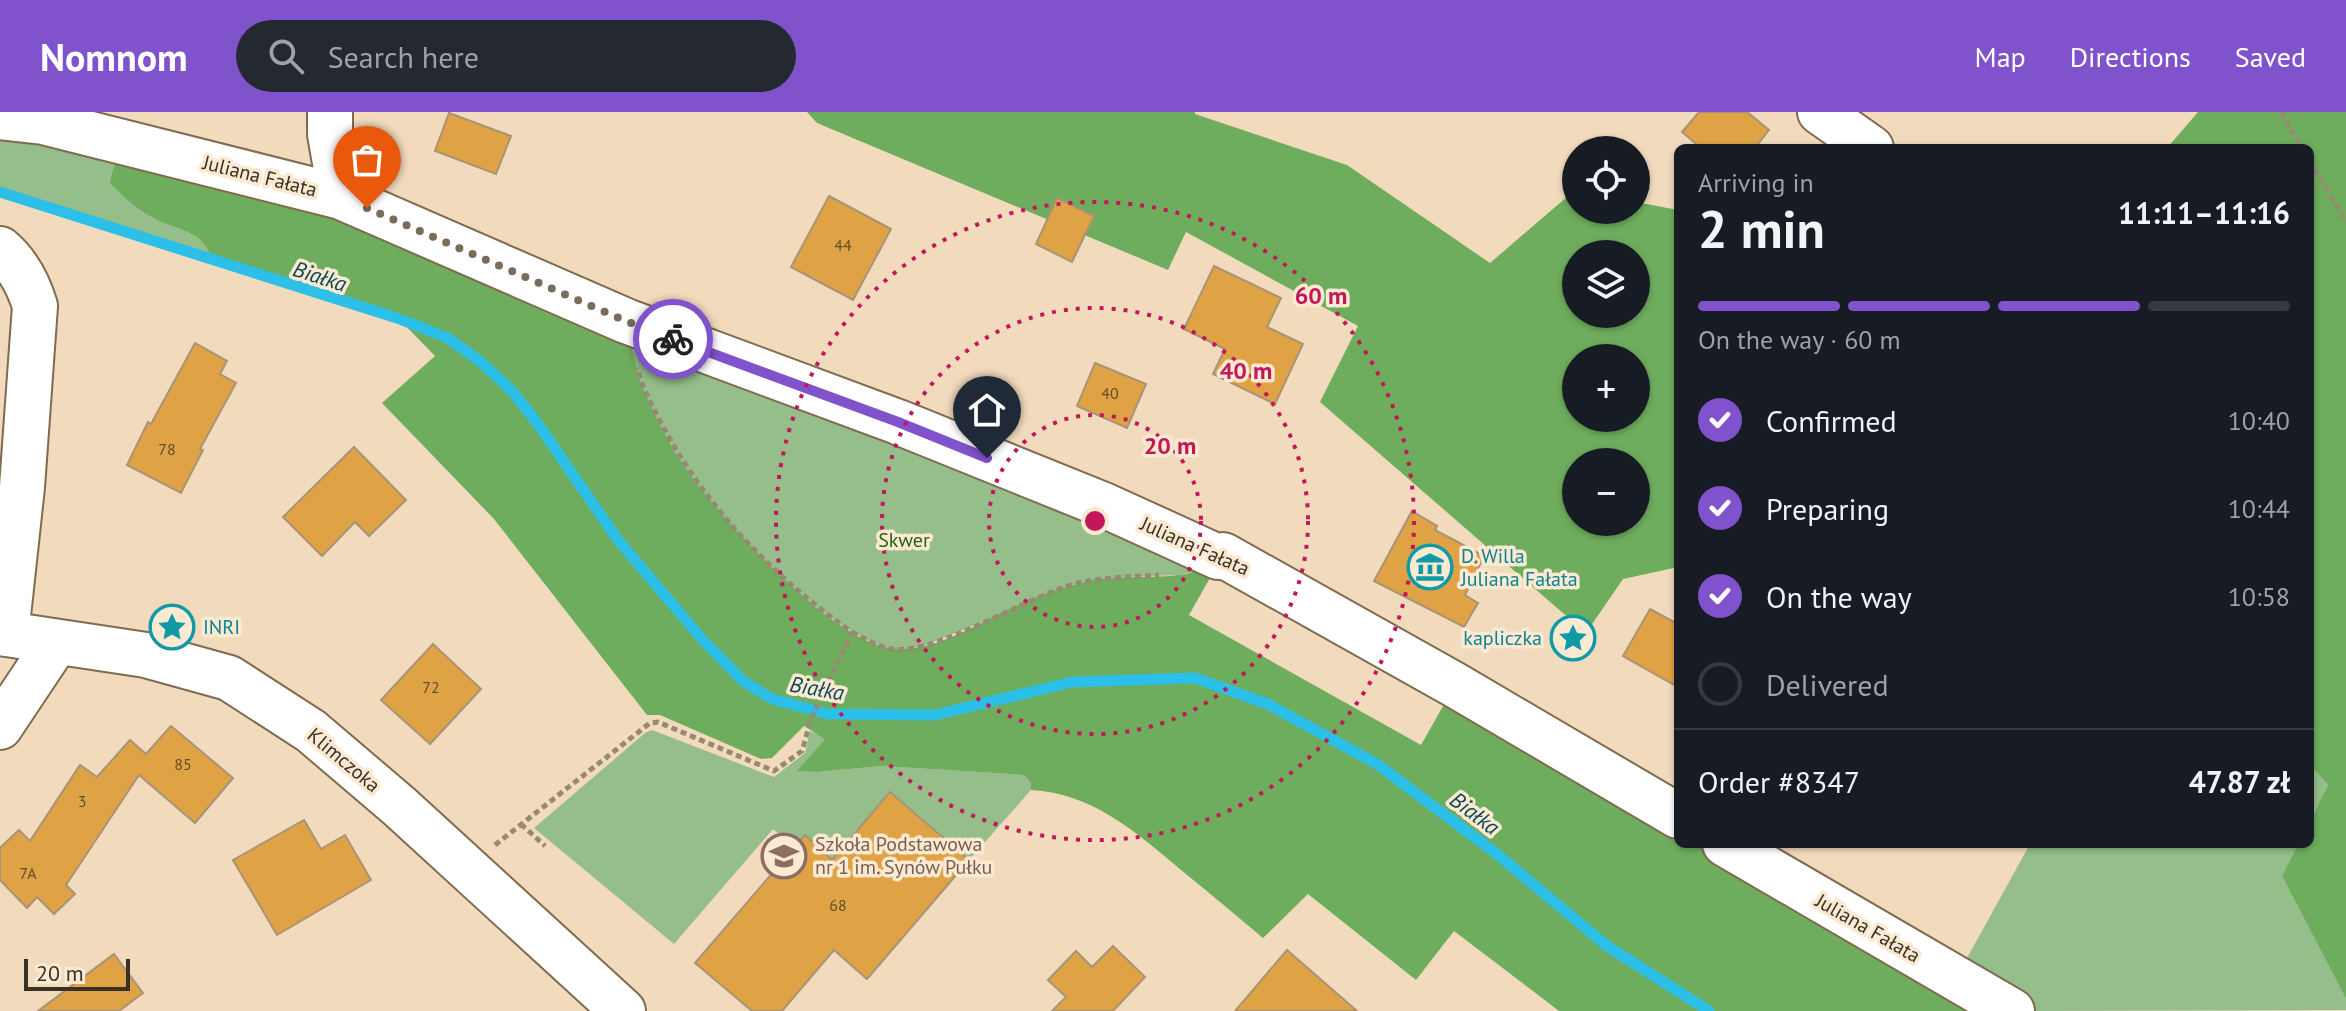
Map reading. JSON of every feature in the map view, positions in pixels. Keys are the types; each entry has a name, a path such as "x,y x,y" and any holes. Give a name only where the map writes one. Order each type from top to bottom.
{"street":[{"path":"330,112 330,134 341,197"},
{"path":"1820,112 1865,144"},
{"name":"Juliana Fałata","path":"0,117 43,122 341,197 626,321 898,422 1106,506 1218,557 1223,555 1455,685 1674,814"},
{"path":"0,249 20,271 35,306 12,451 3,634"},
{"name":"Klimczoka","path":"3,634 146,655 229,678 311,731 623,1011"},
{"path":"0,727 56,643"},
{"name":"Juliana Fałata","path":"1732,848 2012,1011"}],"path":[{"path":"2281,112 2300,144"},
{"path":"2314,168 2346,222"},
{"path":"626,321 641,383 680,460 723,515 808,602 852,632 894,650 921,647 1078,583 1180,575 1195,571 1218,557"},
{"path":"466,868 650,723 658,722 774,771 802,751 811,719 852,632"},
{"path":"521,824 545,846"}],"green space":[{"path":"807,112 1195,112 1347,165 1490,263 1562,201 1562,224 1650,224 1650,205 1674,209 1674,568 1623,579 1586,633 1320,402 1358,326 1186,232 1168,270 817,123"},
{"path":"2198,112 2346,112 2346,999 2282,876 2296,848 2314,848 2314,813 2328,785 2314,769 2314,144 2170,144"},
{"path":"0,117 135,145 151,217 195,236 211,258 0,189"},
{"path":"135,145 626,321 638,373 648,399 670,443 697,484 747,542 809,602 841,626 870,642 896,649 927,646 1061,588 1102,579 1185,574 1223,555 1189,615 1421,745 1455,685 1674,814 1674,848 1732,848 2012,1011 1559,1011 1454,931 1416,980 1308,894 1263,938 1130,829 1074,798 1031,790 1031,783 1024,775 882,766 797,771 825,739 804,726 772,758 761,759 660,715 647,715 494,519 382,403 435,356 398,318 211,258 207,248 194,235 139,209 110,183 113,171 125,152"},
{"name":"Skwer","path":"626,321 1218,557 1195,571 1180,575 1078,583 921,647 891,649 864,638 803,597 743,540 717,510 668,440 648,401 638,374"},
{"path":"652,730 774,777 805,753 810,731 826,738 798,771 882,766 1024,775 1031,783 1031,790 969,860 890,792 832,860 805,836 795,847 773,829 674,944 534,828"},
{"path":"2314,769 2328,785 2314,813"},
{"path":"2028,848 2296,848 2282,876 2346,999 2346,1010 2012,1011 1956,978"}],"building":[{"path":"1699,112 1747,112 1769,130 1758,144 1696,144 1682,132"},
{"path":"449,113 511,136 496,174 435,151"},
{"path":"829,196 891,229 853,300 791,267"},
{"path":"1057,198 1094,216 1072,262 1036,244"},
{"path":"1214,266 1281,298 1267,327 1303,344 1275,404 1213,374 1225,349 1184,329"},
{"path":"195,343 227,361 220,374 236,383 200,449 203,450 181,493 127,465 148,422 151,424"},
{"path":"1095,363 1146,384 1127,428 1077,406"},
{"path":"354,447 406,500 369,536 355,522 322,556 283,517"},
{"name":"D. Willa Juliana Fałata","path":"1412,511 1437,526 1435,530 1484,556 1465,595 1478,603 1464,627 1374,581"},
{"path":"1650,609 1674,622 1674,685 1623,656"},
{"path":"433,644 481,689 430,744 381,700"},
{"path":"171,726 233,778 195,823 139,775 66,885 75,894 54,914 37,897 27,908 0,880 0,848 19,830 30,841 80,765 97,777 130,740 146,754"},
{"path":"890,792 969,860 867,979 834,950 782,1011 752,1011 695,963 805,835 832,860"},
{"path":"304,820 321,849 345,835 371,880 277,935 233,860"},
{"path":"1113,946 1145,977 1113,1011 1052,1011 1066,997 1048,980 1076,951 1092,967"},
{"path":"1287,950 1357,1011 1235,1011"},
{"path":"114,954 143,993 119,1011 38,1011"}],"waterway":[{"name":"Białka","path":"0,192 397,318 448,338 481,362 512,391 618,540 701,638 743,681 772,699 828,714 935,715 1072,682 1195,678 1268,704 1377,764 1497,854 1607,946 1709,1011"}],"way so far":[{"path":"367,208 673,339"}],"place":[{"name":"D. Willa Juliana Fałata","path":"1430,567"},
{"name":"INRI","path":"172,627"},
{"name":"kapliczka","path":"1573,638"},
{"name":"Szkoła Podstawowa nr 1 im. Synów Pułku","path":"784,856"}],"route":[{"path":"673,339 987,458"}]}
